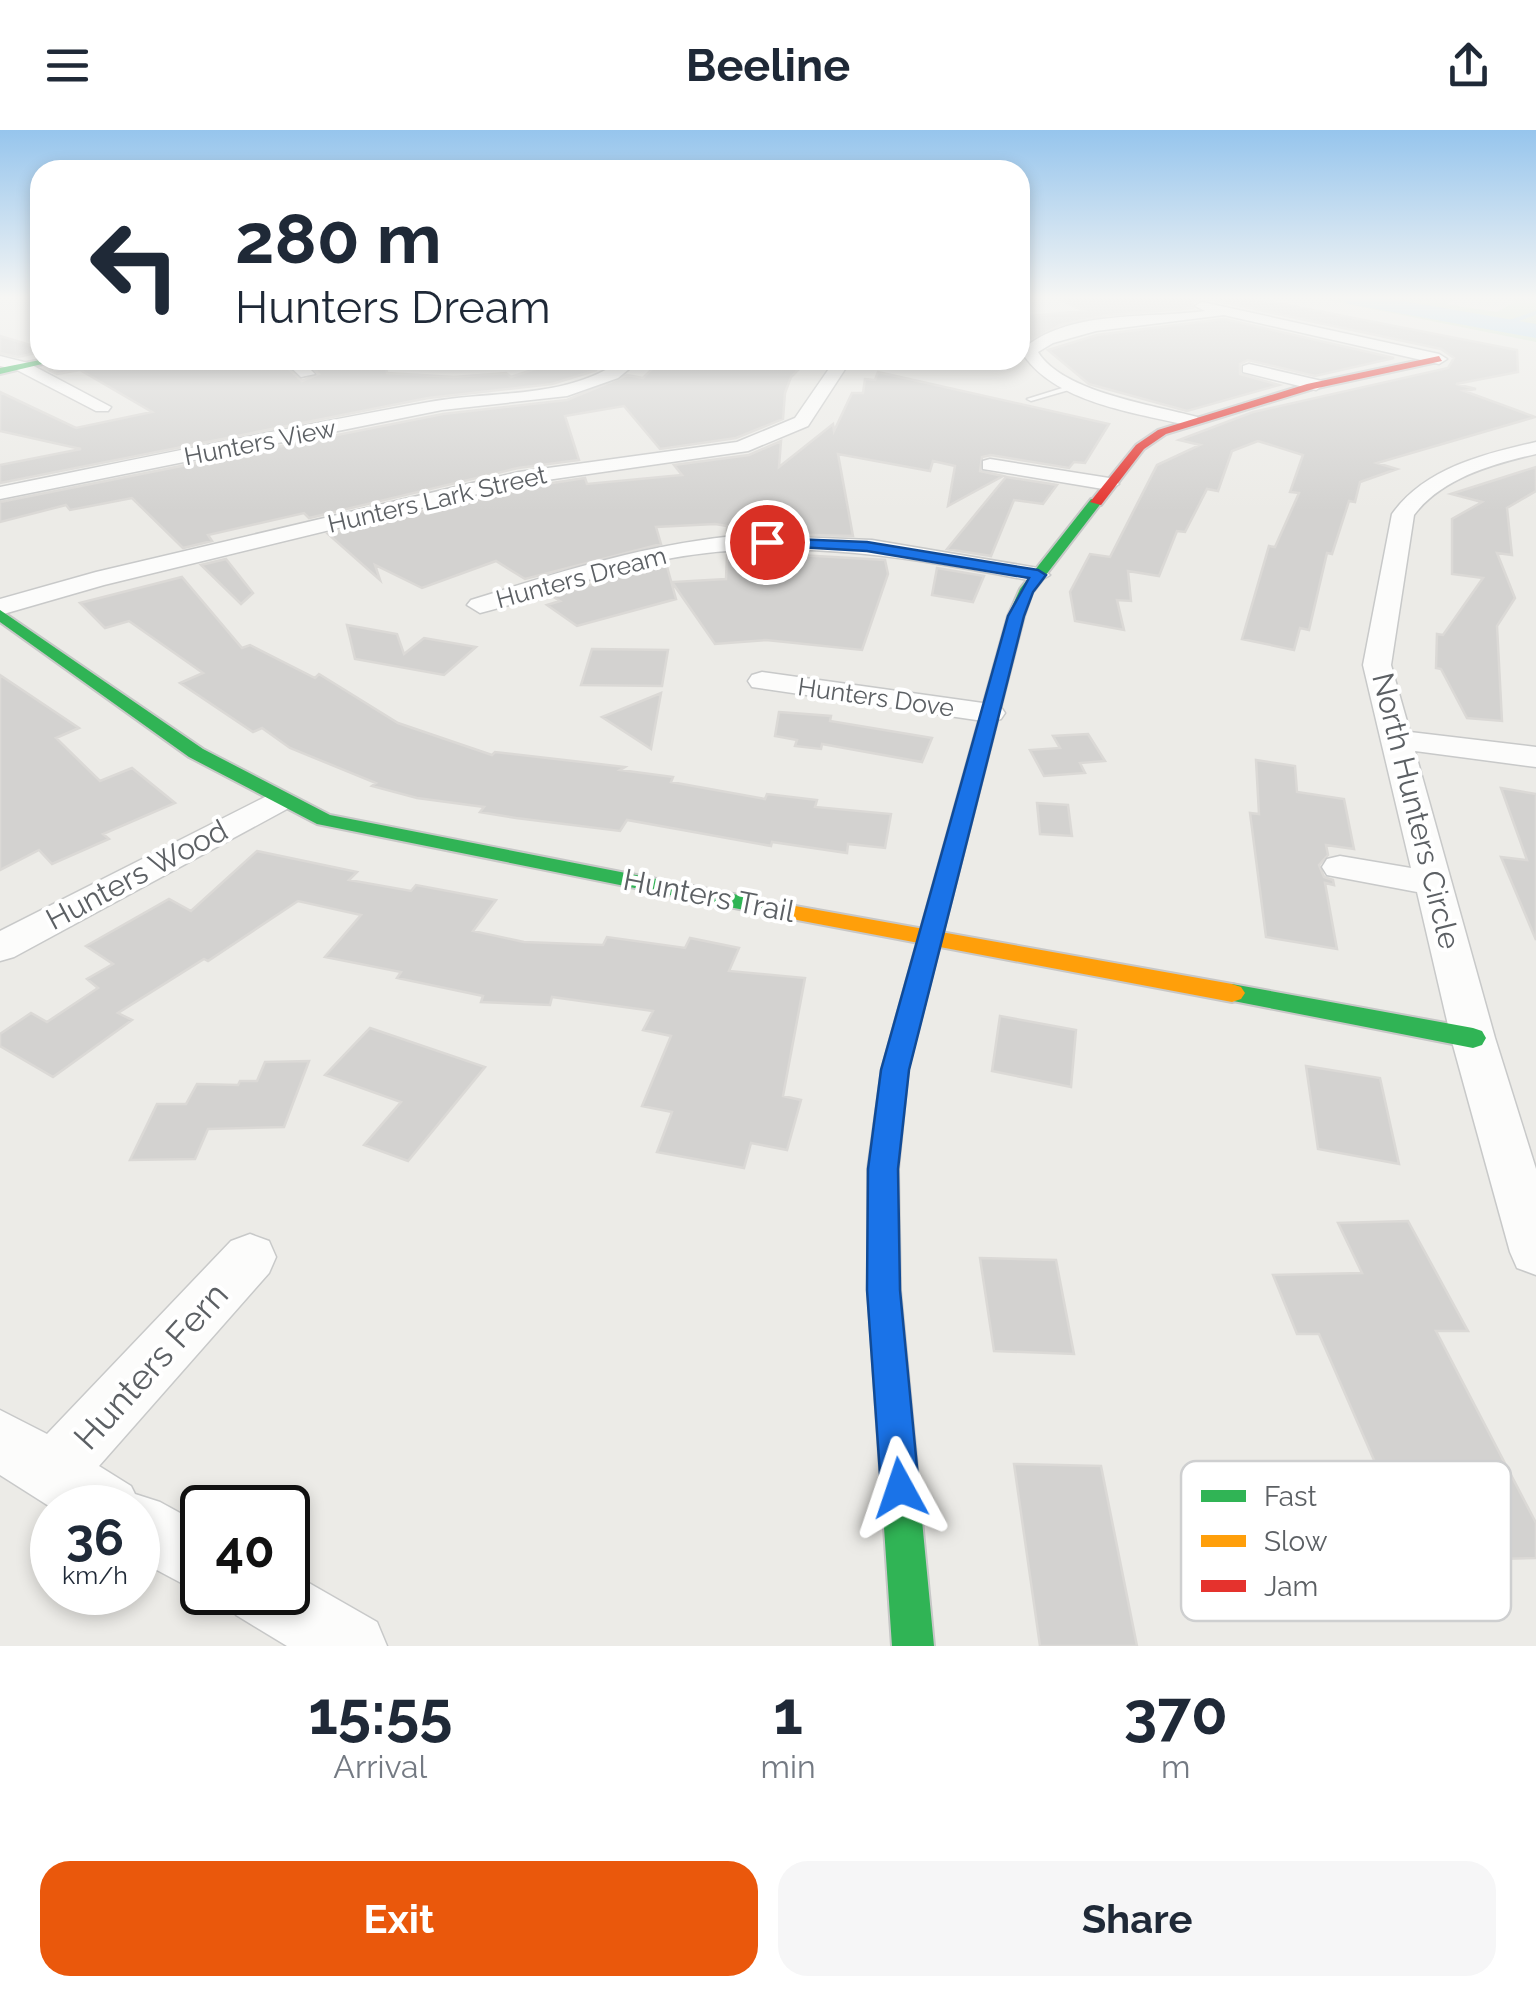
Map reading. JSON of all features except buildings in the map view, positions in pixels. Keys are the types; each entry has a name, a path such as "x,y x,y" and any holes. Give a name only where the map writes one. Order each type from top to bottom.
{"street":[{"path":"26,369 102,406"},
{"path":"1040,369 1076,386 1192,421"},
{"path":"1250,369 1316,385"},
{"path":"913,1646 884,1290 883,1169 895,1070 1016,616 1026,592 1109,484 1140,447 1162,432 1316,385 1390,369"},
{"path":"302,370 307,374"},
{"name":"Hunters View","path":"0,493 446,404 564,390 620,370"},
{"name":"Hunters Lark Street","path":"0,607 96,579 519,478 741,447 802,422 836,370"},
{"name":"North Hunters Circle","path":"1536,448 1498,458 1432,485 1418,493 1402,514 1377,665 1432,883 1536,1252"},
{"path":"990,465 1109,484"},
{"name":"Hunters Dream","path":"480,605 634,558 727,544 800,542 867,546 1038,575"},
{"name":"Hunters Trail","path":"0,615 228,778 275,802 324,820 390,836 1474,1038"},
{"name":"Hunters Dove","path":"762,681 990,713"},
{"path":"1394,738 1536,757"},
{"name":"Hunters Wood","path":"0,948 275,802"},
{"path":"1340,867 1432,883"},
{"name":"Hunters Fern","path":"51,1475 250,1257"},
{"path":"0,1440 69,1485"},
{"path":"298,1615 353,1646"}],"lane":[{"path":"1031,398 1076,386"}],"traffic: fast":[{"path":"0,371 11,369"},
{"path":"913,1646 884,1290 883,1169 895,1069 1016,616 1025,592 1096,502"},
{"path":"0,615 196,753 237,778 324,820 784,911"},
{"path":"1232,993 1473,1038"}],"traffic: slow":[{"path":"784,911 1232,993"}],"traffic: jam":[{"path":"1096,502 1140,447 1162,432 1311,386 1393,369"}],"route":[{"path":"767,542 867,546 1038,575 1016,616 895,1070 883,1169 884,1290 900,1488"}]}
